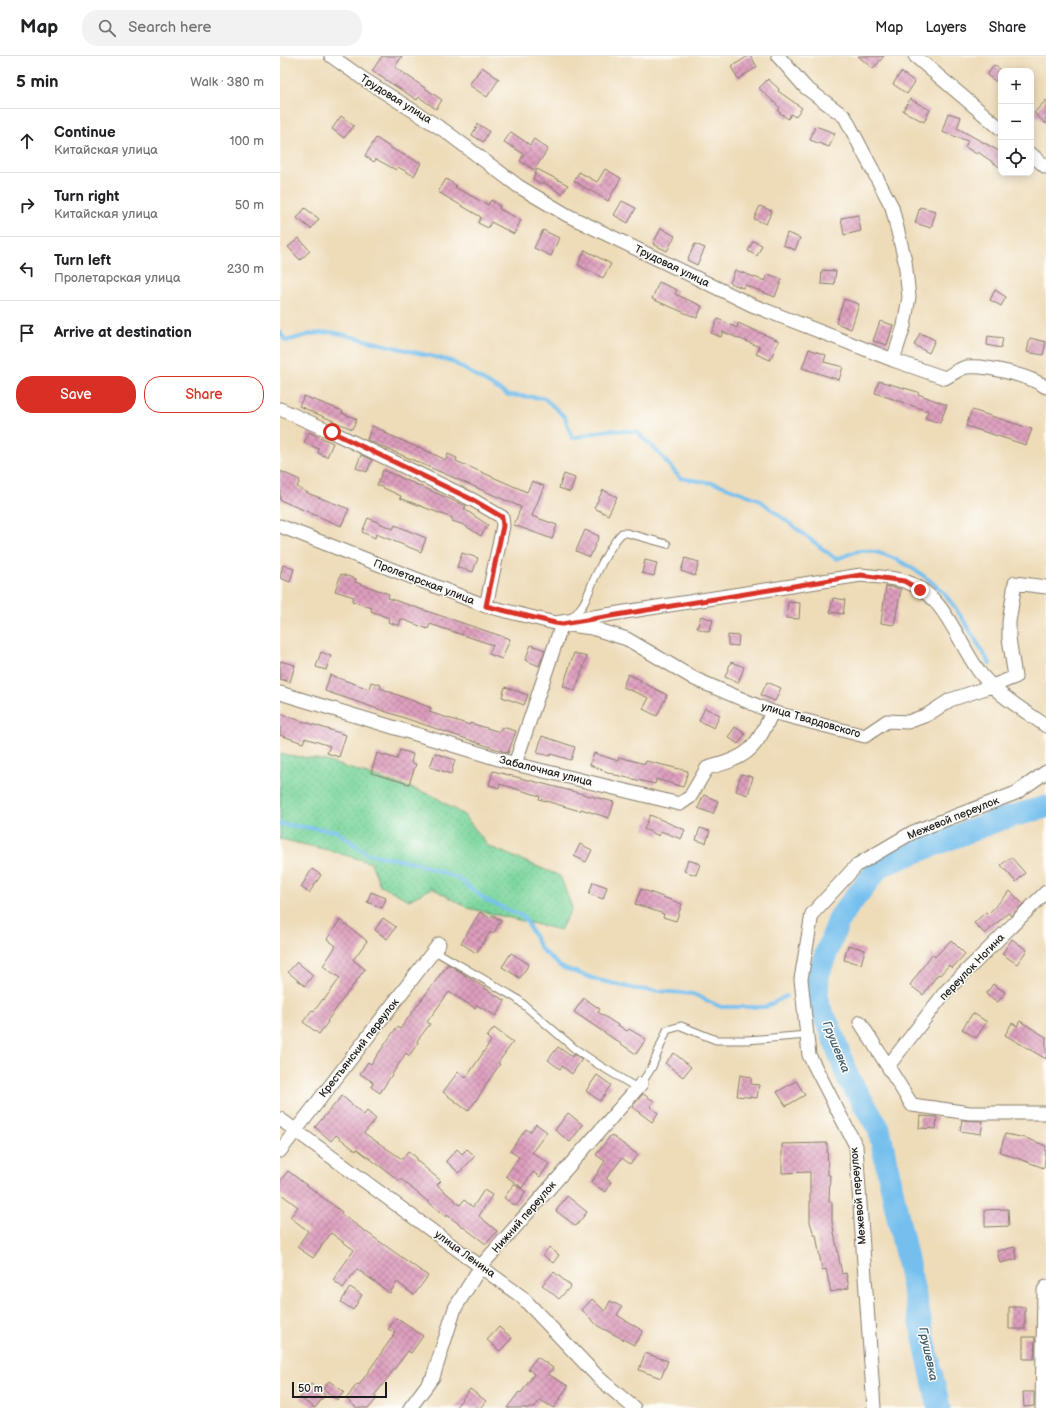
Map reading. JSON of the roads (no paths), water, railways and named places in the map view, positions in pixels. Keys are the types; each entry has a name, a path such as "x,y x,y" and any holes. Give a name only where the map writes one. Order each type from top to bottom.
{"street":[{"name":"Трудовая улица","path":"331,56 362,78 445,131 518,186 567,215 752,305 892,360 945,378 966,367 987,368 1038,382 1046,387"},
{"path":"778,56 805,87 845,117 892,207 905,261 909,297 904,326 892,360"},
{"path":"915,56 998,126"},
{"path":"1034,157 1046,167"},
{"path":"280,410 332,432 473,500 502,517 503,526 486,606"},
{"name":"Пролетарская улица","path":"280,526 486,606 562,624 861,575 904,581 920,590 942,609 978,670 992,686 1046,726"},
{"name":"улица Твардовского","path":"562,624 592,628 627,639 695,678 772,712 865,736 887,721 908,722 927,715 950,700 1015,677 1009,638 1009,622 1015,582 1046,587"},
{"path":"515,764 562,624"},
{"name":"Забалочная улица","path":"280,693 515,764 680,804 690,797 707,768 731,762 744,755 755,743 772,712"},
{"name":"Межевой переулок","path":"874,1408 856,1146 809,1055 801,979 812,914 857,865 913,832 1016,793 1046,772"},
{"name":"переулок Ногина","path":"889,1065 946,991 1046,892"},
{"name":"Крестьянский переулок","path":"280,1151 437,948"},
{"path":"860,1022 889,1065 912,1105 970,1113 1046,1113"},
{"name":"Нижний переулок","path":"410,1408 433,1377 455,1308 481,1266 639,1086"},
{"name":"улица Ленина","path":"280,1119 522,1297 600,1378 634,1408"},
{"path":"1042,1408 1044,1290 1046,1287"}],"lane":[{"path":"562,624 578,613 586,601 596,573 622,533 667,544"},
{"path":"437,948 516,998 574,1048 599,1065 639,1086 652,1067 667,1030 681,1026 716,1040 747,1040 807,1036"}],"waterway":[{"path":"280,332 286,341 311,334 332,332 451,361 508,395 544,398 565,417 572,438 609,430 637,432 658,452 680,478 718,484 758,499 836,559 859,551 870,551 894,559 919,572 939,589 953,604 990,664"},
{"name":"Грушевка","path":"939,1408 879,1129 848,1078 830,1028 817,1003 818,975 840,917 880,866 998,820 1046,807"},
{"path":"280,824 336,831 368,854 417,863 459,879 486,900 524,917 541,949 561,967 598,980 636,989 693,994 721,1007 766,1007 786,996"}]}
